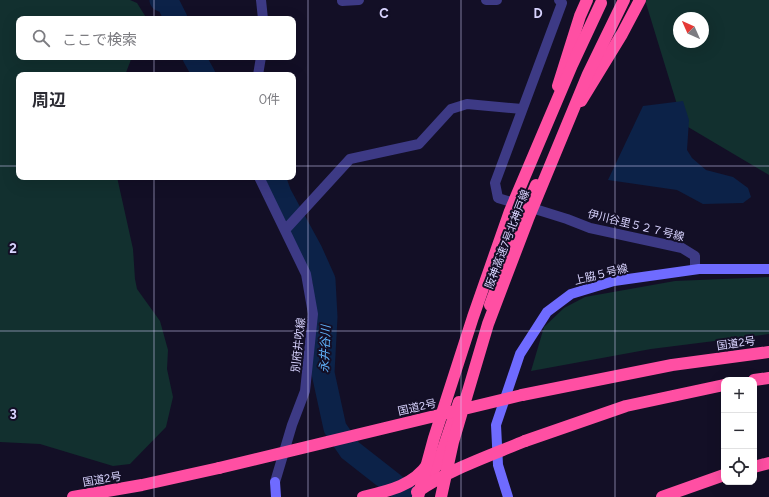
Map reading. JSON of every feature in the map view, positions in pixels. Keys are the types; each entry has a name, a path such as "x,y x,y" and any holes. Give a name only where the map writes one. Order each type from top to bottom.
{"highway":[{"path":"363,497 395,488 411,481 423,471 431,460 487,287 518,208 540,144 580,16 587,0"},
{"name":"阪神高速7号北神戸線","path":"441,497 453,442 488,324 528,219 588,74 624,0"},
{"path":"395,497 414,488 429,476 438,464 495,289 549,155 622,34 640,0"},
{"name":"阪神高速7号北神戸線","path":"418,497 436,431 473,316 510,211 572,65 602,1"},
{"name":"国道2号","path":"73,497 142,485 219,468 522,396 672,365 769,352"},
{"path":"757,380 769,378"},
{"path":"410,497 429,484 462,467 525,440 626,406 721,386"},
{"path":"662,497 721,476"}],"street":[{"path":"261,0 263,16"},
{"path":"342,0 359,0"},
{"path":"486,0 498,0"},
{"path":"518,204 498,198 495,183 562,3 560,0"},
{"path":"258,72 260,60"},
{"path":"287,228 350,159 419,144 451,109 467,104 522,109"},
{"name":"別府井吹線","path":"261,180 287,228 306,274 313,314 305,391 292,425 275,482 276,497"},
{"name":"伊川谷里５２７号線","path":"535,209 568,219 590,228 682,248 695,256 695,269"},
{"name":"上脇５号線","path":"508,497 498,465 496,425 520,354 547,312 571,294 607,284 695,269 769,269"}],"green space":[{"path":"0,0 130,0 137,3 145,16 16,16 16,60 131,60 126,72 16,72 16,180 118,180 133,249 137,289 160,321 168,350 167,369 173,397 166,427 130,464 113,466 40,444 0,442"},
{"path":"645,0 769,0 769,175 683,124"},
{"path":"769,277 769,334 651,349 531,371 544,327 564,308 585,297 675,281"}],"water":[{"path":"683,101 689,120 687,150 692,158 706,170 733,177 748,188 751,197 743,203 703,204 677,190 608,180 643,106"}],"waterway":[{"name":"永井谷川","path":"161,0 168,3 174,16"},
{"name":"永井谷川","path":"196,60 202,72"},
{"name":"永井谷川","path":"275,180 280,194 311,251 324,280 326,317 323,373 335,428 350,450 410,497"}]}
